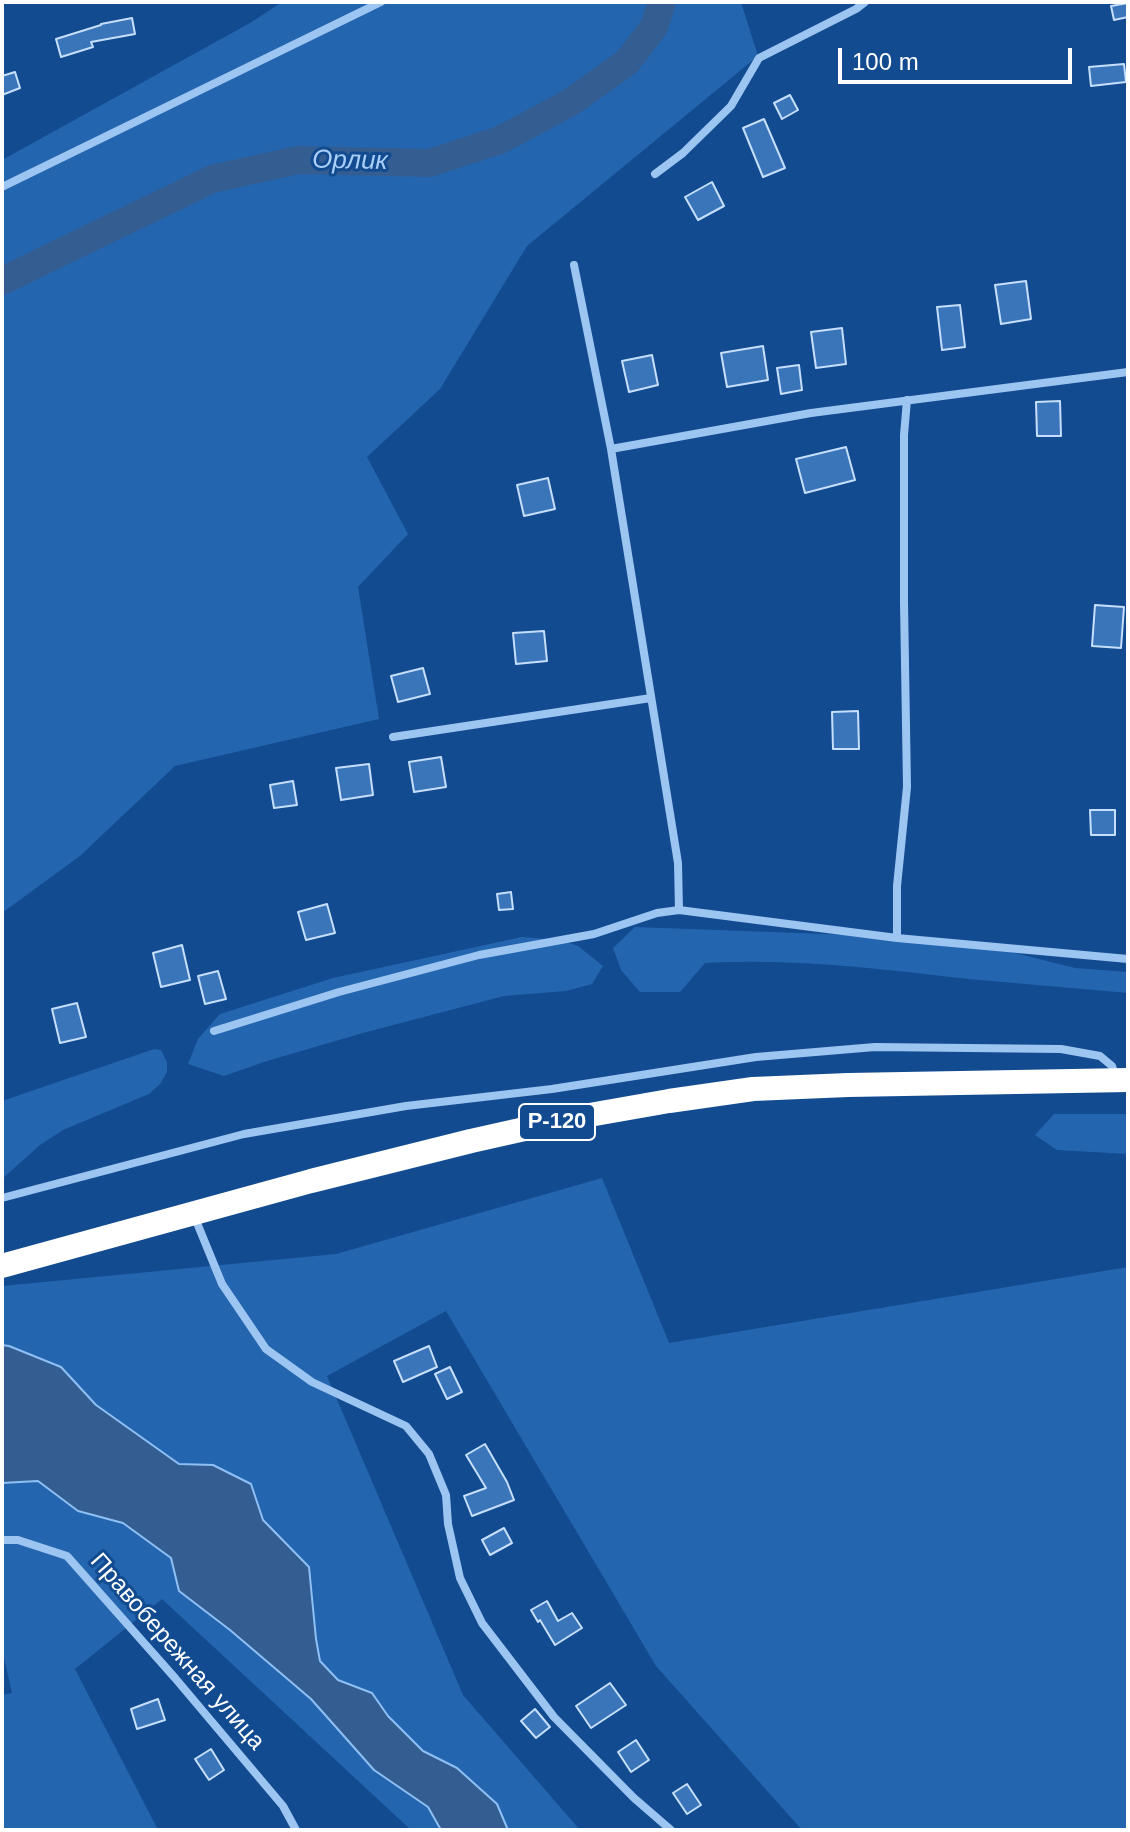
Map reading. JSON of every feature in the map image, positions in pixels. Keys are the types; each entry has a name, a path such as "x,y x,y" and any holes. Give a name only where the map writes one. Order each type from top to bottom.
{"highway":[{"name":"Р-120","path":"2,1266 471,1141 669,1101 753,1089 832,1085 1123,1080"}],"street":[{"path":"2,187 381,2"},
{"path":"655,174 683,153 731,106 759,58 865,2"},
{"path":"574,265 611,449 678,863 679,910"},
{"path":"611,449 811,413 1128,372"},
{"path":"897,938 897,886 907,787 904,435 907,400"},
{"path":"393,737 651,698"},
{"path":"214,1031 339,992 479,955 594,934 657,913 679,910 897,938 1128,959"},
{"path":"2,1198 244,1134 406,1106 552,1089 756,1057 875,1047 1061,1049 1100,1056 1123,1080"},
{"path":"193,1213 222,1284 266,1349 312,1382 406,1426 429,1454 446,1495 448,1524 460,1578 482,1623 554,1717 634,1798 671,1830"},
{"name":"Правобережная улица","path":"2,1540 18,1540 67,1556 283,1806 296,1830"}],"shaded area":[{"path":"282,2 741,2 758,56 527,246 440,389 367,457 408,534 358,587 379,719 175,766 80,856 2,913 2,160 250,23"},
{"path":"635,927 907,937 991,947 1075,968 1128,972 1128,993 837,965 771,962 705,963 680,992 640,992 621,970 613,948"},
{"path":"522,937 560,940 578,946 603,966 592,984 566,991 504,996 363,1033 224,1076 188,1064 198,1039 220,1014 333,978"},
{"path":"154,1049 161,1050 167,1062 167,1072 149,1094 63,1130 40,1145 2,1179 2,1101"},
{"path":"1054,1114 1128,1114 1128,1154 1057,1150 1035,1135"},
{"path":"602,1178 669,1343 1128,1267 1128,1830 802,1830 656,1666 446,1311 327,1376 463,1695 580,1830 508,1830 497,1804 457,1768 423,1751 388,1716 372,1693 338,1680 320,1661 309,1567 263,1520 251,1484 213,1465 180,1464 96,1405 61,1367 2,1345 2,1286 336,1254"},
{"path":"2,1345 61,1367 96,1405 179,1464 213,1465 251,1484 263,1520 309,1567 320,1661 338,1680 372,1693 388,1716 423,1751 457,1768 497,1804 508,1830 441,1830 428,1807 374,1770 311,1699 179,1591 171,1558 123,1523 78,1511 38,1481 2,1483"},
{"path":"38,1481 78,1511 123,1523 172,1558 179,1591 311,1699 374,1770 428,1807 441,1830 411,1830 162,1599 75,1669 158,1830 2,1830 2,1695 12,1693 2,1649 2,1483"}],"building":[{"path":"1128,3 1128,17 1114,20 1111,6"},
{"path":"132,18 135,34 91,42 93,47 61,57 56,39 101,24"},
{"path":"1124,64 1126,82 1091,86 1089,67"},
{"path":"15,72 20,88 2,95 2,76"},
{"path":"790,95 798,110 782,119 774,103"},
{"path":"764,119 785,168 763,177 743,128"},
{"path":"712,182 724,206 698,220 685,197"},
{"path":"1026,281 1031,319 1001,324 995,285"},
{"path":"960,305 965,347 942,350 937,307"},
{"path":"842,328 846,364 816,368 811,332"},
{"path":"763,346 768,380 727,387 721,353"},
{"path":"652,355 658,385 629,392 622,361"},
{"path":"799,365 802,390 781,394 777,368"},
{"path":"1060,401 1061,436 1037,436 1036,402"},
{"path":"846,447 855,480 805,493 796,459"},
{"path":"548,478 555,509 524,516 517,485"},
{"path":"1095,605 1124,607 1121,648 1092,646"},
{"path":"544,631 547,661 516,664 513,633"},
{"path":"423,668 430,694 398,702 391,676"},
{"path":"858,711 859,749 833,749 832,712"},
{"path":"441,757 446,787 414,792 409,762"},
{"path":"369,764 373,795 341,800 336,768"},
{"path":"293,781 297,805 274,808 270,785"},
{"path":"1090,810 1115,810 1115,835 1091,835"},
{"path":"511,892 513,909 499,910 497,894"},
{"path":"327,904 335,933 306,940 298,912"},
{"path":"182,945 190,980 161,987 153,953"},
{"path":"218,971 226,999 205,1004 198,976"},
{"path":"77,1003 86,1037 60,1043 52,1009"},
{"path":"429,1346 437,1367 403,1382 394,1361"},
{"path":"450,1367 462,1392 447,1399 435,1374"},
{"path":"485,1444 514,1500 472,1516 464,1496 486,1488 466,1455"},
{"path":"504,1528 512,1543 490,1555 482,1540"},
{"path":"547,1601 558,1621 572,1613 582,1628 555,1645 531,1610"},
{"path":"610,1683 626,1705 591,1728 576,1706"},
{"path":"158,1699 165,1720 137,1729 131,1709"},
{"path":"535,1709 550,1727 536,1738 521,1721"},
{"path":"636,1740 649,1760 631,1772 618,1752"},
{"path":"211,1749 224,1770 209,1780 195,1759"},
{"path":"687,1784 701,1805 687,1814 673,1793"}],"waterway":[{"name":"Орлик","path":"2,281 212,179 298,160 430,163 500,140 571,102 627,62 654,27 662,2"}]}
